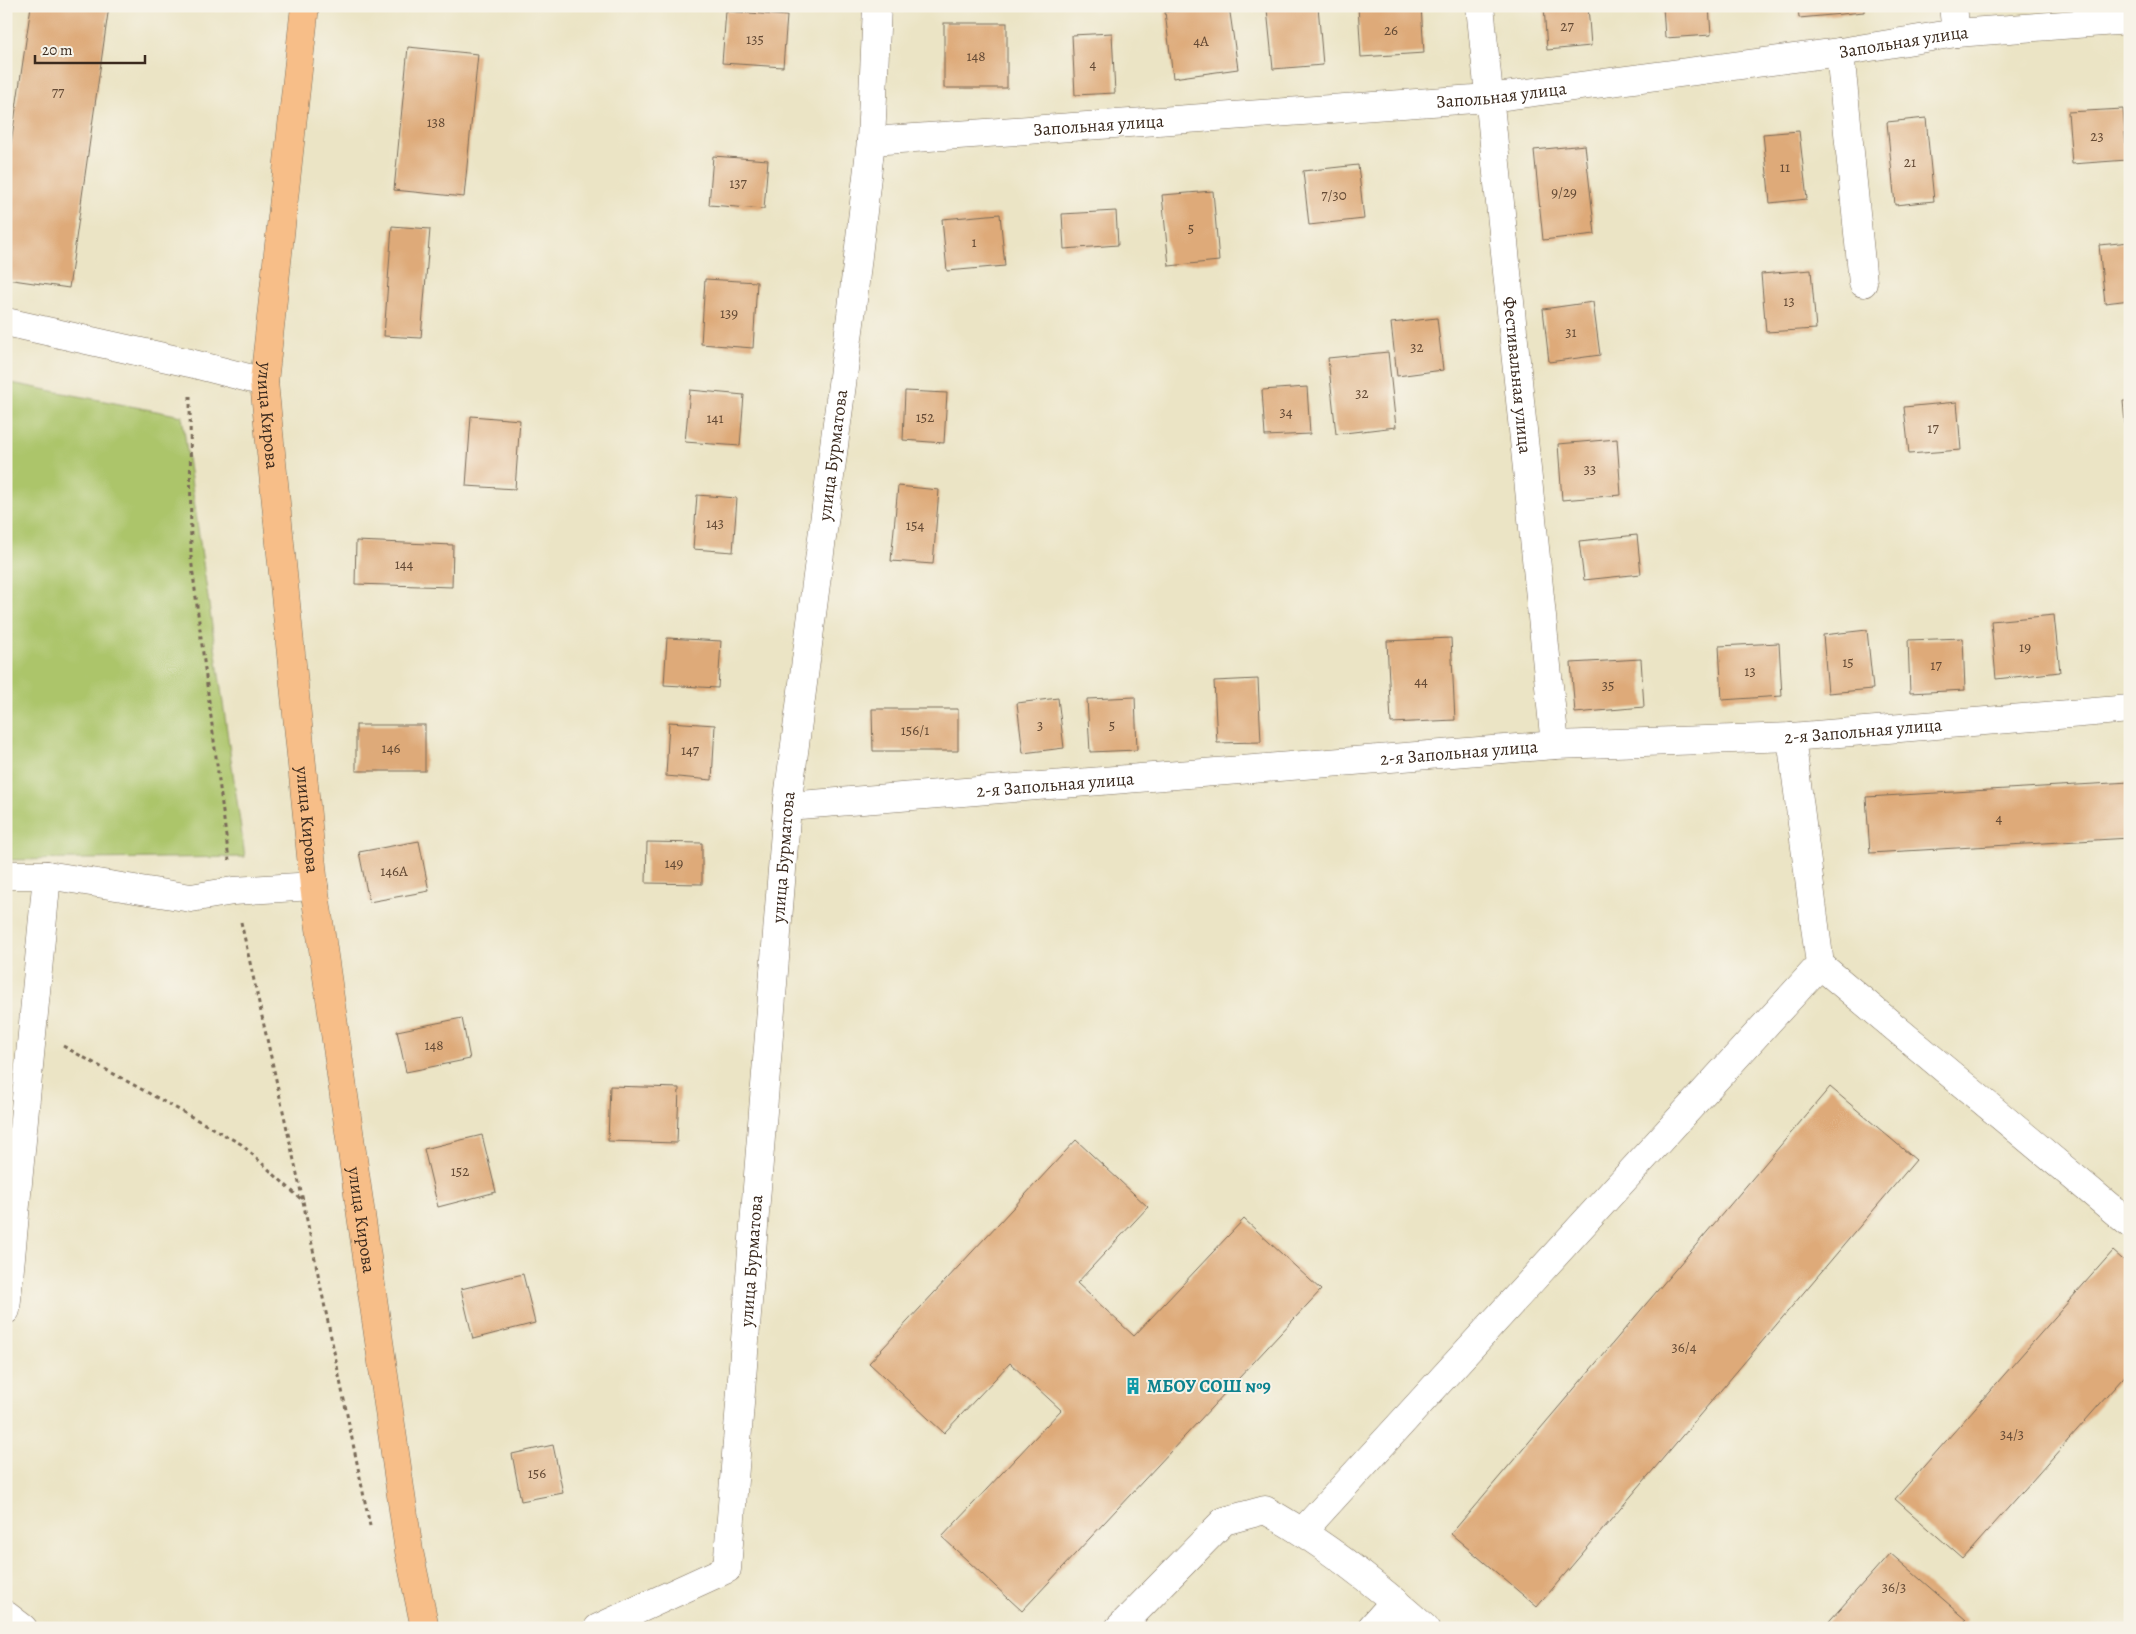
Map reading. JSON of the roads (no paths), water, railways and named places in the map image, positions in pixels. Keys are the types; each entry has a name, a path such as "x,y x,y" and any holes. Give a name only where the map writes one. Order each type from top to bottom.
{"main road":[{"name":"улица Кирова","path":"305,6 264,382 314,886 410,1551 425,1628"}],"street":[{"name":"улица Бурматова","path":"598,1628 727,1569 787,806 853,300 871,141 877,6"},
{"name":"Фестивальная улица","path":"1480,6 1555,745"},
{"path":"1953,6 1956,33"},
{"name":"Запольная улица","path":"871,141 1489,98 1840,52 1956,33 2130,20"},
{"path":"1840,52 1863,283"},
{"path":"6,322 190,363 264,382"},
{"name":"2-я Запольная улица","path":"787,806 1555,745 1792,737 2130,709"},
{"path":"1792,737 1820,965 2130,1224"},
{"path":"6,875 47,875 191,898 233,891 314,886"},
{"path":"6,1310 31,1028 47,875"},
{"path":"1303,1531 1820,965"},
{"path":"1119,1628 1224,1521 1265,1510 1303,1531 1395,1601 1425,1628"},
{"path":"1372,1628 1395,1601"},
{"path":"6,1615 22,1628"}],"place":[{"name":"МБОУ СОШ №9","path":"1133,1386"}]}
